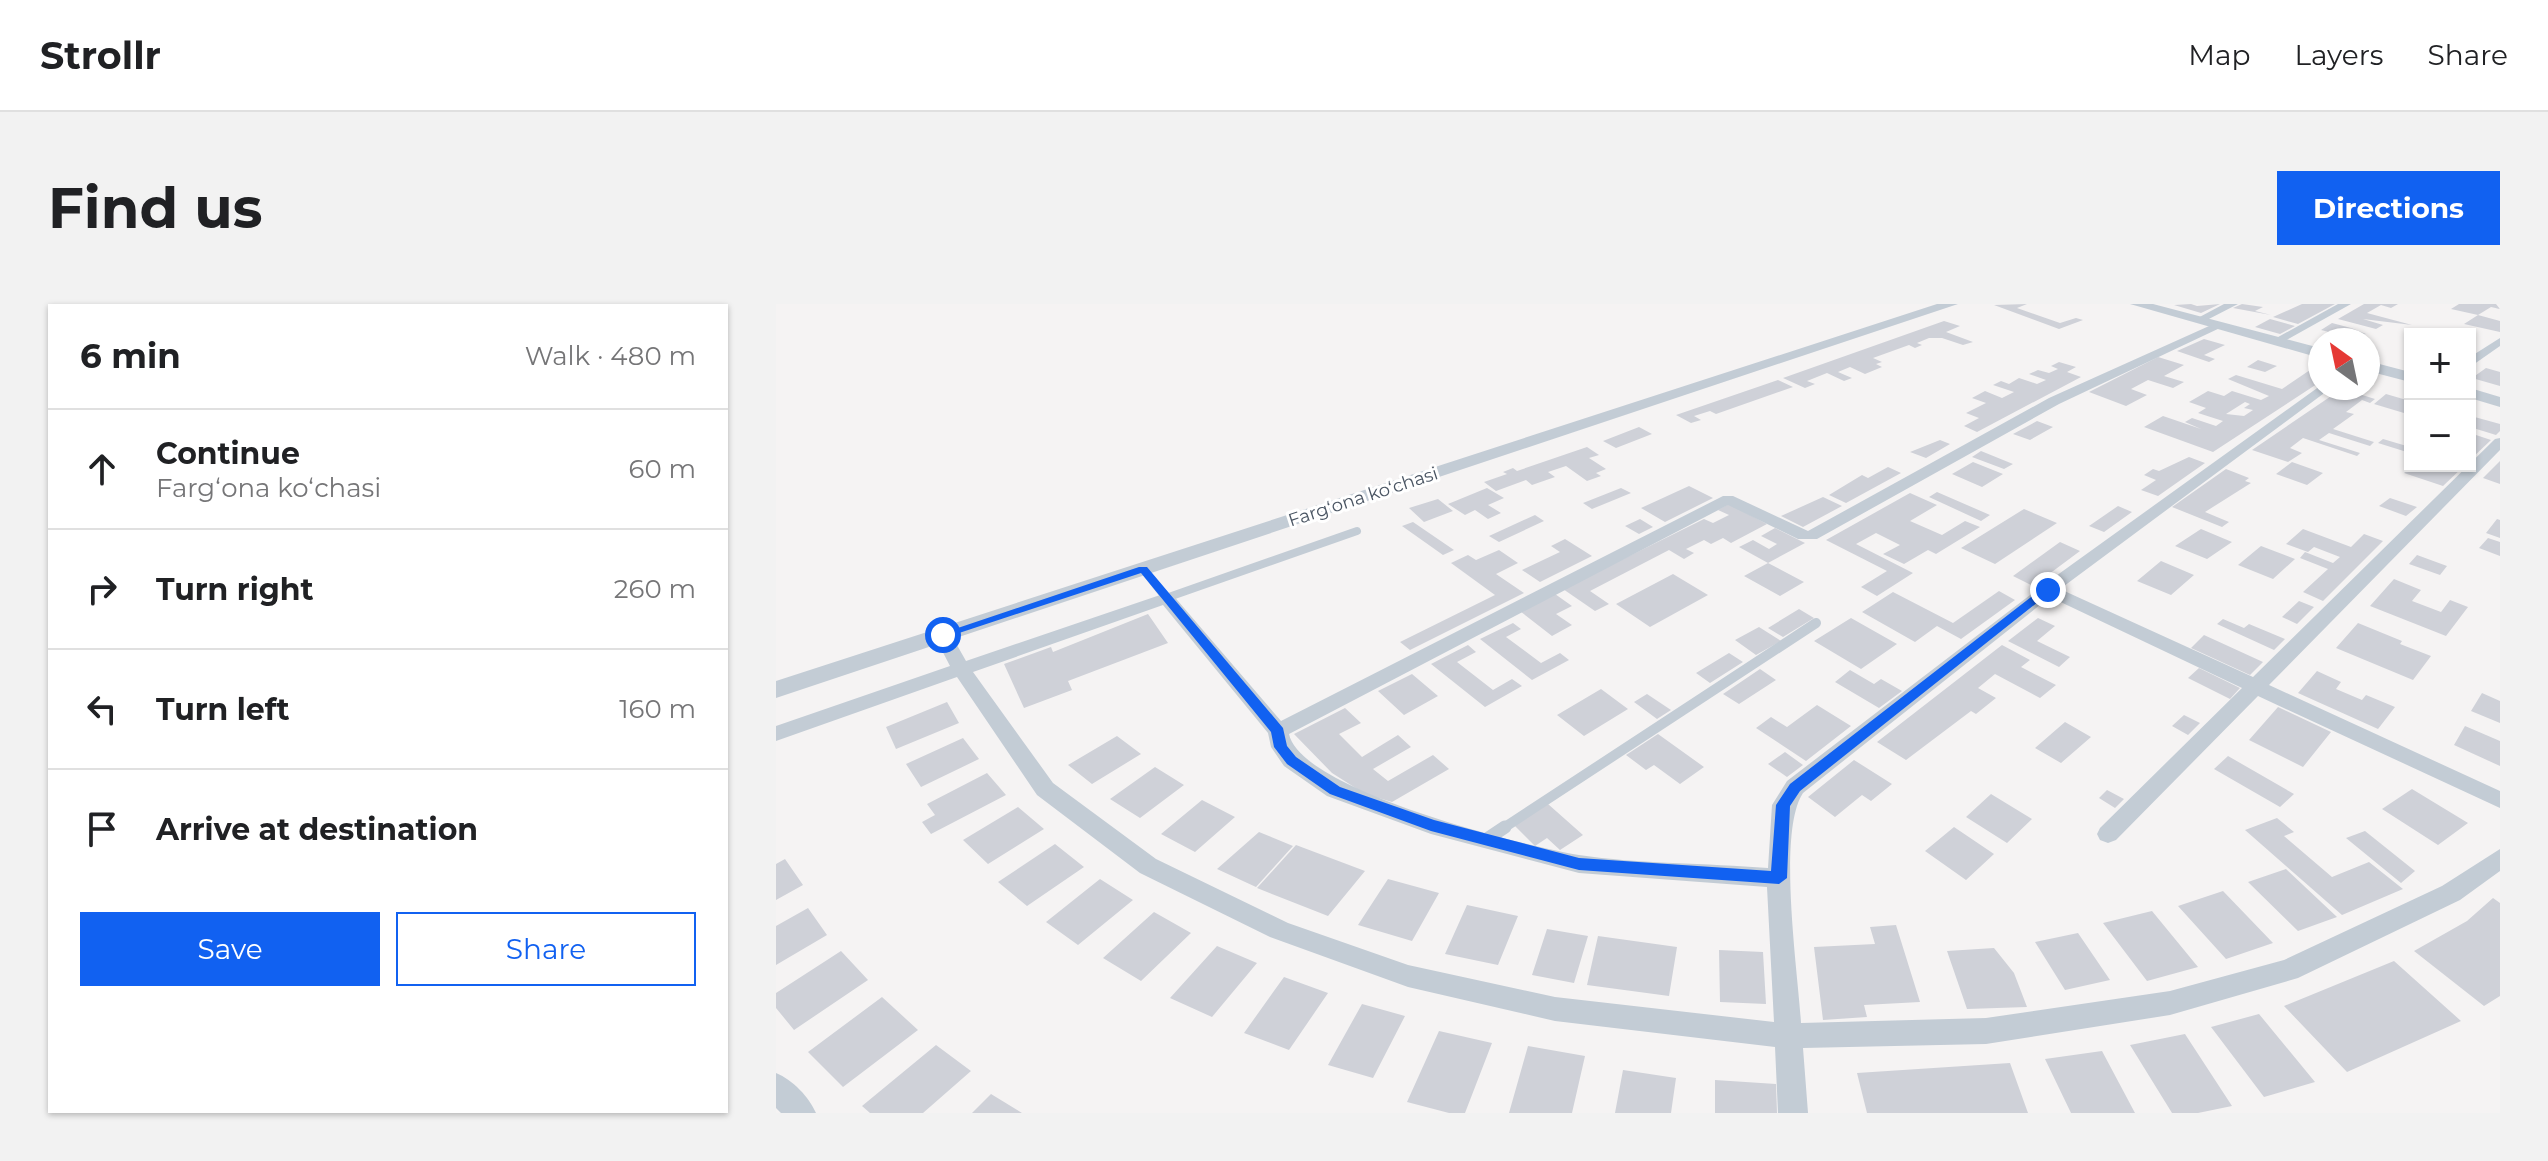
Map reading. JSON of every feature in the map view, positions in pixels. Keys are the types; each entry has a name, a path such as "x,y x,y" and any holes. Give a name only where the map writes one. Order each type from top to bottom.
{"street":[{"name":"Fargʻona koʻchasi","path":"776,690 1951,304"},
{"path":"2137,304 2308,350"},
{"path":"2199,320 2233,304"},
{"path":"2277,341 2346,304"},
{"path":"1278,731 1728,499 1804,536 1811,536 2054,401 2218,325"},
{"path":"2476,359 2500,341"},
{"path":"2380,369 2404,375"},
{"path":"2476,395 2500,402"},
{"path":"1793,1113 1779,878 1783,805 1795,787 2048,590 2309,400"},
{"path":"2108,834 2500,442"},
{"path":"2048,590 2500,800"},
{"path":"776,734 960,667 1166,598 1278,731 1281,747 1292,761 1335,790 1431,825 1579,864 1779,878"},
{"path":"943,635 960,667 1045,789 1148,866 1279,930 1408,976 1555,1009 1787,1036 1986,1031 2170,1003 2289,970 2451,893 2500,858"},
{"path":"776,1087 801,1113"}],"lane":[{"path":"1143,569 1166,598 1357,531"},
{"path":"1487,839 1816,623"}],"building":[{"path":"2027,304 2017,308 2060,323 2076,318 2083,320 2059,329 1994,305"},
{"path":"2220,304 2201,313 2174,305"},
{"path":"2242,304 2263,307 2255,311 2271,315 2233,308"},
{"path":"2302,304 2335,304 2298,324 2273,317"},
{"path":"2364,304 2398,304 2391,308 2381,305 2367,313 2412,325 2363,319 2383,325 2372,328 2338,319"},
{"path":"2459,304 2496,304 2500,309 2491,307 2478,315 2451,309"},
{"path":"2478,315 2500,321 2500,332 2464,324"},
{"path":"2270,319 2295,326 2280,334 2255,327"},
{"path":"1944,321 1960,326 1946,332 1973,342 1963,345 1942,338 1929,338 1917,343 1922,345 1915,348 1909,345 1873,358 1882,362 1876,364 1882,367 1865,374 1850,367 1838,372 1852,378 1844,381 1827,373 1807,381 1815,384 1805,388 1783,378"},
{"path":"2332,323 2351,328 2324,328"},
{"path":"2204,339 2225,345 2204,355 2215,359 2209,362 2177,351"},
{"path":"2158,357 2184,365 2164,376 2184,382 2173,388 2148,380 2131,389 2147,395 2126,406 2089,392"},
{"path":"2258,360 2277,366 2265,372 2247,367"},
{"path":"2059,362 2076,367 2067,372 2081,377 1977,432 1964,426 1979,418 1966,413 1986,403 1972,398 1985,391 2002,398 2014,392 1993,385 2001,381 2009,384 2019,378 2037,384 2046,380 2029,374 2038,370 2049,373 2058,369 2051,366"},
{"path":"2486,368 2500,372 2500,386 2476,379 2476,375"},
{"path":"2308,371 2308,390 2213,452 2144,427 2163,416 2201,429 2185,422 2192,418 2216,426 2223,421 2198,413 2206,408 2189,402 2208,391 2224,396 2232,391 2261,400 2269,396 2228,379 2236,375 2282,389","holes":["2245,402 2250,404 2244,408 2253,410 2244,416 2226,414"]},
{"path":"1778,380 1793,387 1716,414 1710,411 1694,416 1701,420 1691,423 1676,415"},
{"path":"2386,394 2404,399 2404,413 2374,404"},
{"path":"2325,400 2362,400 2346,412 2354,414 2333,429 2374,442 2370,446 2329,433 2319,440 2360,453 2357,456 2303,438 2290,448 2302,453 2288,462 2252,450"},
{"path":"2476,417 2500,424 2496,435 2476,429"},
{"path":"2037,421 2053,427 2030,440 2013,434"},
{"path":"1639,427 1652,434 1616,448 1603,441"},
{"path":"2476,435 2491,440 2476,454"},
{"path":"2383,439 2404,445 2404,451 2378,443"},
{"path":"1940,440 1950,444 1926,458 1910,452"},
{"path":"1587,447 1599,455 1589,458 1606,469 1596,473 1601,476 1587,481 1566,466 1548,472 1555,477 1532,485 1526,480 1496,491 1484,482 1507,474 1503,472 1513,468 1517,471"},
{"path":"1981,451 2013,464 2004,469 1972,457"},
{"path":"2189,457 2205,463 2158,496 2141,490 2156,480 2144,475"},
{"path":"2500,461 2500,484 2483,478"},
{"path":"1973,462 2003,474 1982,487 1952,474"},
{"path":"2292,462 2323,473 2307,485 2276,474"},
{"path":"1888,467 1901,473 1846,503 1829,495 1862,475 1868,478"},
{"path":"2226,469 2249,478 2245,481 2251,483 2205,512 2229,522 2222,527 2172,507"},
{"path":"2405,472 2458,472 2443,486"},
{"path":"1689,486 1713,498 1665,522 1641,508"},
{"path":"1487,488 1504,498 1488,505 1501,513 1488,519 1475,510 1465,515 1448,504"},
{"path":"1621,488 1631,493 1592,509 1583,503"},
{"path":"1937,492 1990,515 1981,521 1929,497"},
{"path":"1910,493 1937,505 1910,521 1942,535 1965,521 1980,527 1936,554 1928,550 1904,564 1883,554 1900,545 1876,533 1856,544 1913,573 1877,596 1861,587 1887,571 1826,540"},
{"path":"1823,497 1842,506 1803,527 1781,516"},
{"path":"2390,498 2417,507 2406,516 2379,506"},
{"path":"1438,499 1453,511 1424,522 1409,508"},
{"path":"1729,504 1767,524 1731,543 1723,538 1711,544 1704,540 1686,549 1694,553 1684,559 1669,550 1590,591 1609,604 1595,611 1563,589 1704,519 1713,523 1729,515 1718,510"},
{"path":"2118,506 2132,512 2104,532 2089,526"},
{"path":"2024,509 2057,523 1995,564 1961,548"},
{"path":"1535,515 1544,521 1499,542 1489,536"},
{"path":"1640,519 1653,527 1639,534 1625,526"},
{"path":"2497,519 2500,520 2500,538 2486,533"},
{"path":"1413,522 1454,550 1443,555 1402,526"},
{"path":"1775,528 1805,543 1768,563 1739,547 1753,540 1769,549 1777,544 1761,536"},
{"path":"2201,529 2232,542 2207,559 2175,546"},
{"path":"2303,529 2351,547 2364,534 2383,541 2323,601 2303,592 2328,569 2300,558 2305,552 2333,563 2340,557 2314,547 2308,552 2286,544"},
{"path":"2488,538 2500,542 2500,556 2479,548"},
{"path":"1565,539 1592,556 1540,582 1522,570 1560,552 1551,546"},
{"path":"2060,542 2080,551 2033,586 2013,576"},
{"path":"2261,546 2295,559 2273,579 2238,565"},
{"path":"1499,550 1518,563 1496,574 1524,593 1410,650 1400,642 1495,595 1451,563 1468,555 1476,560"},
{"path":"2417,555 2447,566 2440,575 2409,564"},
{"path":"2161,561 2194,575 2171,595 2137,581"},
{"path":"1768,563 1804,582 1780,596 1744,576"},
{"path":"1673,574 1708,595 1650,627 1616,604"},
{"path":"2394,579 2421,590 2412,601 2441,612 2450,600 2468,607 2446,636 2370,606"},
{"path":"1999,591 2015,600 1961,639 1937,626 1915,642 1862,612 1893,592 1953,623"},
{"path":"1555,594 1572,606 1556,614 1572,625 1552,636 1520,611"},
{"path":"2299,601 2314,607 2297,624 2282,617"},
{"path":"1799,609 1814,618 1783,637 1768,628"},
{"path":"1148,614 1168,643 1068,681 1072,690 1024,708 1004,664 1051,647 1053,652"},
{"path":"1851,618 1897,644 1861,669 1814,641"},
{"path":"2038,618 2055,626 2037,641 2070,657 2059,667 2008,641"},
{"path":"2223,619 2244,628 2249,624 2285,639 2274,650 2217,624"},
{"path":"1513,623 1521,629 1506,637 1541,663 1560,653 1569,660 1532,680 1480,639"},
{"path":"2358,623 2431,656 2413,680 2336,648"},
{"path":"1759,627 1781,641 1756,655 1735,640"},
{"path":"2204,635 2263,662 2250,675 2191,648"},
{"path":"1468,645 1476,652 1457,662 1493,690 1512,679 1522,686 1485,707 1431,664"},
{"path":"2002,645 2030,660 2021,667 2056,685 2040,698 1995,674 1978,688 1996,698 1976,714 1971,711 1906,760 1877,742"},
{"path":"1729,653 1743,662 1710,683 1696,673"},
{"path":"2199,668 2240,688 2230,699 2188,678"},
{"path":"1760,669 1776,680 1739,704 1723,694"},
{"path":"1850,670 1874,684 1881,679 1902,691 1879,708 1835,682"},
{"path":"2317,671 2341,682 2336,689 2362,700 2366,695 2395,707 2378,729 2298,693"},
{"path":"1412,674 1438,696 1404,715 1378,691"},
{"path":"1601,689 1628,709 1584,736 1557,715"},
{"path":"2482,693 2500,701 2500,723 2471,711"},
{"path":"1647,694 1671,710 1657,719 1634,702"},
{"path":"947,702 959,723 896,749 886,727"},
{"path":"1817,705 1851,726 1806,761 1756,728 1771,717 1787,727"},
{"path":"2278,707 2331,732 2303,767 2249,740"},
{"path":"1345,708 1361,723 1339,734 1362,757 1398,735 1411,747 1373,769 1388,781 1433,755 1449,769 1392,802 1365,794 1332,773 1294,734"},
{"path":"2184,715 2200,723 2188,735 2172,726"},
{"path":"2065,722 2091,737 2061,763 2035,748"},
{"path":"2465,726 2500,741 2500,766 2454,745"},
{"path":"1658,734 1704,767 1680,784 1654,765 1646,770 1626,755"},
{"path":"1117,736 1141,754 1092,784 1068,765"},
{"path":"963,738 979,759 921,787 906,764"},
{"path":"1785,752 1803,765 1787,777 1768,764"},
{"path":"2228,756 2294,794 2280,807 2214,769"},
{"path":"1854,760 1892,784 1871,801 1862,795 1835,817 1808,797"},
{"path":"1155,767 1184,785 1140,818 1110,799"},
{"path":"987,773 1006,795 931,834 922,822 935,815 927,804"},
{"path":"2412,789 2468,823 2438,845 2382,809"},
{"path":"2107,790 2124,799 2115,808 2099,798"},
{"path":"1991,794 2032,819 2007,843 1966,817"},
{"path":"1202,800 1235,817 1195,852 1161,834"},
{"path":"1548,804 1583,835 1560,850 1547,838 1535,846 1514,825"},
{"path":"1018,807 1044,829 988,864 963,840"},
{"path":"2277,818 2294,832 2284,836 2332,877 2369,862 2403,889 2342,915 2245,830"},
{"path":"1954,827 1994,854 1966,880 1925,851"},
{"path":"2365,831 2415,871 2401,883 2346,838"},
{"path":"1259,832 1293,846 1256,887 1217,869"},
{"path":"1055,844 1084,867 1027,906 998,882"},
{"path":"1296,845 1365,871 1328,916 1257,888"},
{"path":"785,859 803,885 776,900 776,864"},
{"path":"2286,869 2337,917 2298,931 2248,882"},
{"path":"1100,879 1133,900 1078,945 1046,922"},
{"path":"1388,879 1439,893 1412,941 1358,925"},
{"path":"2223,891 2273,943 2226,959 2178,906"},
{"path":"2493,898 2500,903 2500,996 2484,1006 2414,951 2467,921"},
{"path":"1467,905 1518,916 1498,965 1445,954"},
{"path":"808,908 827,935 776,965 776,926"},
{"path":"2152,911 2198,967 2147,981 2103,923"},
{"path":"1154,912 1191,933 1141,981 1103,958"},
{"path":"1896,925 1920,1002 1864,1005 1867,1017 1823,1020 1814,947 1875,944 1870,927"},
{"path":"1547,929 1588,936 1574,983 1532,975"},
{"path":"2078,933 2110,980 2065,990 2035,942"},
{"path":"1598,936 1677,947 1669,996 1587,985"},
{"path":"1217,946 1257,963 1212,1017 1170,998"},
{"path":"1994,948 2014,973 2027,1007 1967,1009 1947,951"},
{"path":"1719,950 1763,952 1766,1004 1720,1002"},
{"path":"841,951 868,980 794,1030 776,1008 776,993"},
{"path":"2394,961 2461,1021 2347,1072 2284,1006"},
{"path":"1284,977 1328,993 1289,1050 1244,1033"},
{"path":"882,997 918,1030 843,1087 808,1052"},
{"path":"1362,1004 1405,1016 1373,1078 1328,1065"},
{"path":"2259,1014 2315,1082 2264,1097 2211,1027"},
{"path":"1439,1031 1492,1043 1465,1113 1449,1113 1407,1102"},
{"path":"2185,1034 2232,1106 2198,1113 2172,1113 2130,1045"},
{"path":"936,1045 971,1071 923,1113 870,1113 862,1106"},
{"path":"1528,1046 1585,1056 1572,1113 1509,1113"},
{"path":"2102,1051 2135,1113 2071,1113 2045,1059"},
{"path":"2010,1063 2028,1113 1867,1113 1857,1073"},
{"path":"1623,1070 1676,1078 1671,1113 1615,1113"},
{"path":"1715,1080 1776,1084 1777,1113 1715,1113"},
{"path":"991,1094 1022,1113 972,1113"}],"route":[{"path":"943,635 1143,569 1278,731 1281,747 1292,761 1335,790 1431,825 1579,864 1779,878 1783,805 1795,787 2048,590"}]}
